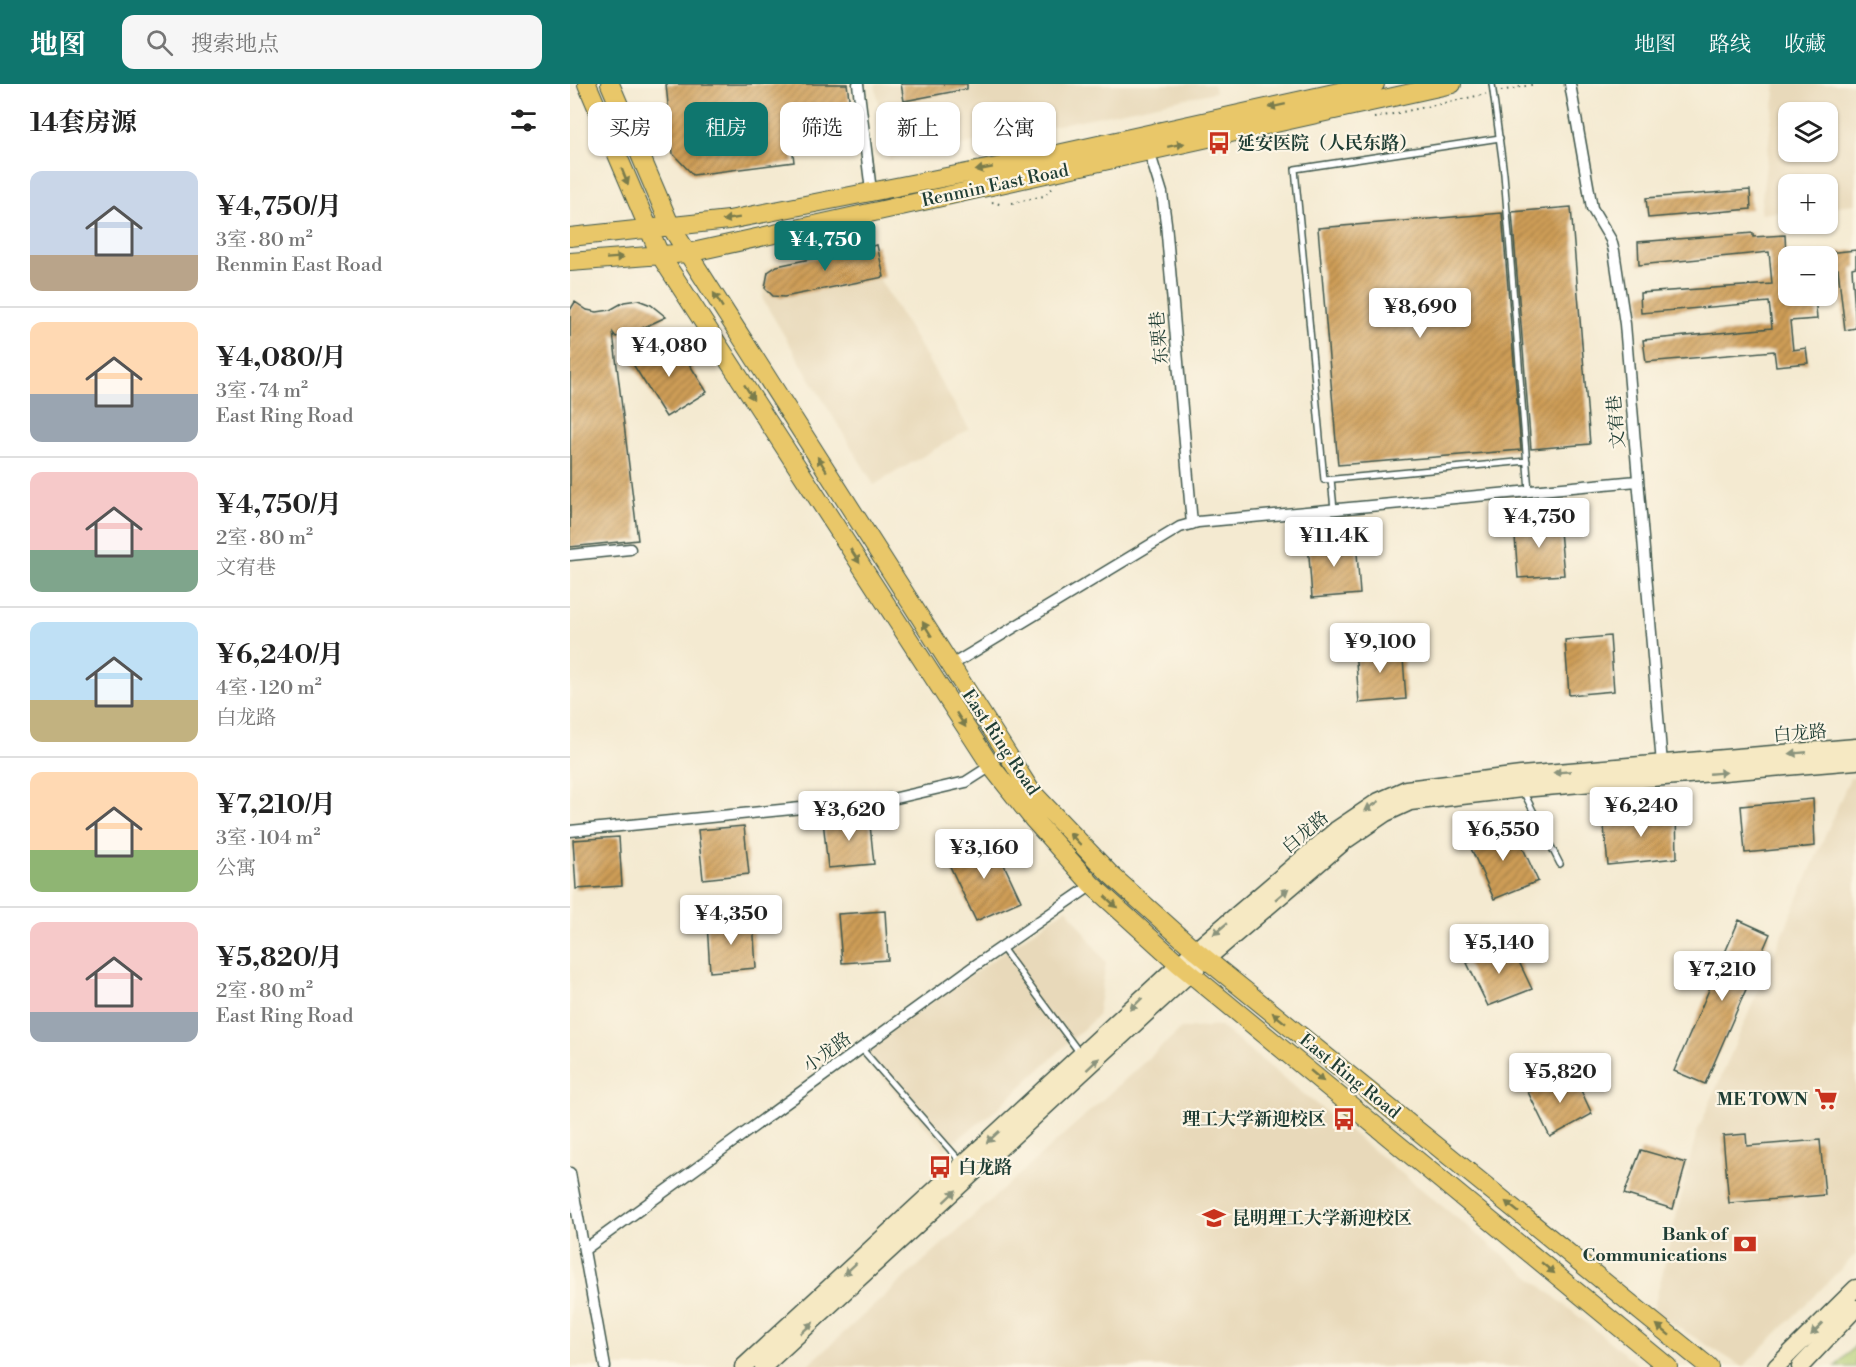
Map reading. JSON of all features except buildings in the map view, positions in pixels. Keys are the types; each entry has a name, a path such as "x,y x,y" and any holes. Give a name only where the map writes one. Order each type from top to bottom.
{"main road":[{"name":"East Ring Road","path":"587,84 647,230 660,255 991,766 1033,819 1092,885 1184,969 1668,1367"},
{"name":"East Ring Road","path":"610,84 671,227 1031,791 1110,874 1200,955 1709,1367"},
{"name":"Renmin East Road","path":"570,237 729,220 1012,164 1375,84"},
{"name":"Renmin East Road","path":"570,262 688,253 1452,84"},
{"name":"白龙路","path":"743,1367 1082,1055 1200,955 1336,830 1379,801 1406,789 1521,775 1856,747"},
{"name":"白龙路","path":"1200,955 1344,841 1386,813 1410,802 1522,789 1856,761"},
{"name":"白龙路","path":"763,1367 1184,969"},
{"path":"1776,1367 1856,1288"},
{"path":"1800,1367 1856,1308"}],"street":[{"path":"858,84 871,191"},
{"name":"文宥巷","path":"1570,84 1592,208 1611,240 1625,324 1662,764"},
{"name":"东栗巷","path":"1149,151 1162,193 1166,223 1192,524"},
{"path":"950,666 1180,527 1334,509 1637,481"},
{"path":"570,555 630,549"},
{"path":"570,831 892,799 966,782 991,766"},
{"name":"小龙路","path":"584,1250 861,1048 1092,885"},
{"path":"570,1173 605,1367"}],"lane":[{"path":"1492,84 1500,138 1529,491"},
{"path":"1500,138 1295,169 1324,480 1527,460"},
{"path":"1331,479 1334,509"},
{"path":"1522,789 1560,864"},
{"path":"1002,948 1082,1055"},
{"path":"861,1048 963,1164"}],"path":[{"path":"1012,203 1044,196 1055,186"},
{"path":"989,201 1004,205"}],"shaded area":[{"path":"875,84 1213,84 1215,92 1056,125 1056,102 972,102 972,143 960,145 960,102 878,102"},
{"path":"1776,84 1856,84 1856,204 1838,206 1838,174 1778,174 1778,212 1760,214"},
{"path":"888,156 908,156 889,160"},
{"path":"858,243 969,429 874,485 763,300 764,271 775,264"},
{"path":"1850,778 1856,778 1856,1254 1743,1367 1653,1312 1696,1135"},
{"path":"1067,908 1106,963 1097,1016 997,1109 945,1149 861,1052"},
{"name":"昆明理工大学新迎校区","path":"1221,1026 1641,1367 806,1367 1181,1029"}],"green space":[{"path":"1856,1345 1856,1367 1835,1367"}],"place":[{"name":"延安医院（人民东路）","path":"1219,143"},
{"name":"ME TOWN","path":"1826,1099"},
{"name":"理工大学新迎校区","path":"1344,1119"},
{"name":"白龙路","path":"940,1167"},
{"name":"昆明理工大学新迎校区","path":"1214,1218"},
{"name":"Bank of Communications","path":"1745,1244"}]}
